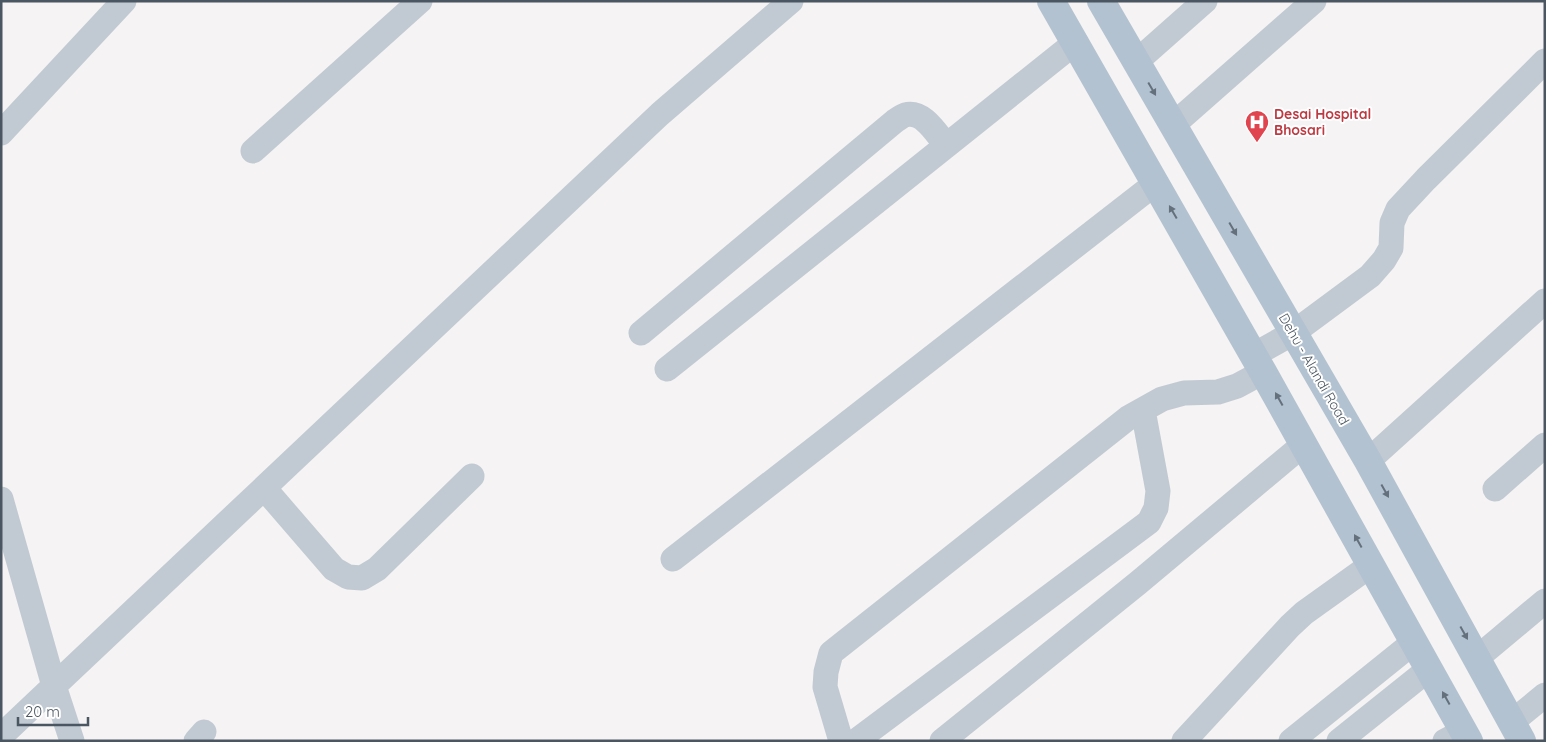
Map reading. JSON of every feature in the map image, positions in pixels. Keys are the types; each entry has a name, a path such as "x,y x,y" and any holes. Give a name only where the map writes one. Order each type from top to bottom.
{"main road":[{"path":"1051,1 1372,565 1429,669 1459,737"},
{"name":"Dehu - Alandi Road","path":"1101,1 1368,461 1517,731"}],"street":[{"path":"1,132 124,1"},
{"path":"253,151 420,1"},
{"path":"1,736 660,114 790,1"},
{"path":"1136,62 1205,1"},
{"path":"1173,125 1314,1"},
{"path":"666,369 1076,42"},
{"path":"841,741 826,687 826,672 831,653 1121,424 1162,399 1184,393 1218,392 1237,386 1293,333 1370,276 1384,260 1391,248 1392,223 1398,209 1545,61"},
{"path":"641,333 894,121 905,115 915,115 925,120 946,145"},
{"path":"672,559 1156,183"},
{"path":"1368,461 1545,301"},
{"path":"856,741 1149,522 1156,508 1158,491 1143,410"},
{"path":"942,741 1138,584 1304,444"},
{"path":"1495,489 1545,445"},
{"path":"264,488 334,568 348,577 362,578 376,569 472,476"},
{"path":"1,499 54,686 72,741"},
{"path":"1184,741 1290,626 1304,613 1372,565"},
{"path":"1477,658 1545,601"},
{"path":"1291,741 1414,642"},
{"path":"1339,741 1429,669"},
{"path":"1517,731 1545,695"}],"place":[{"name":"Desai Hospital Bhosari","path":"1257,143"}]}
